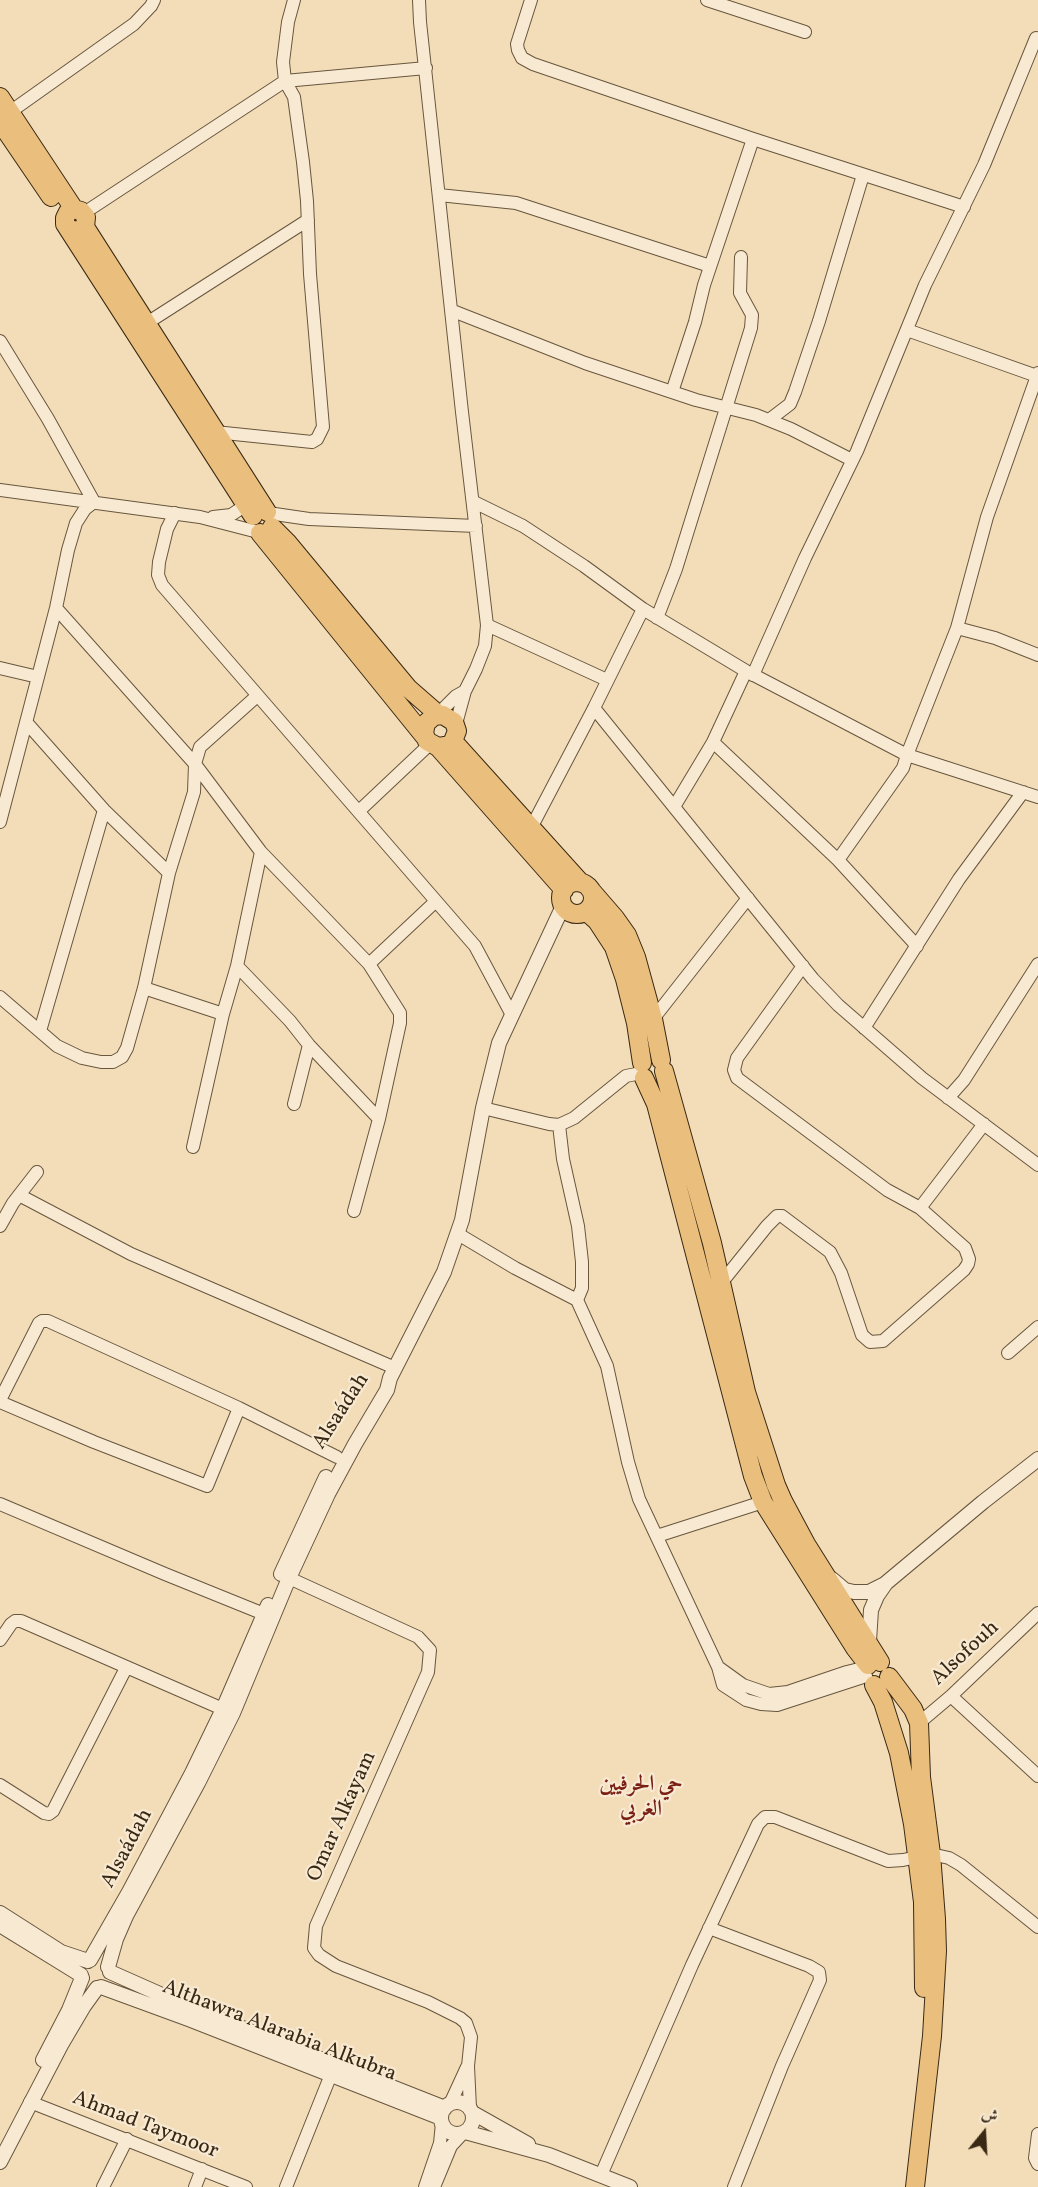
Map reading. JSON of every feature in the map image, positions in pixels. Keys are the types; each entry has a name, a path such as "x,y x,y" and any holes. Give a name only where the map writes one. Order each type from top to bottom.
{"main road":[{"path":"3,110 147,324 215,432 262,520 287,542 408,688 441,732 531,828 576,899 615,918 627,935 636,957 653,1019 663,1066 722,1282 746,1392 776,1485 806,1544 869,1641 874,1672 924,1855 937,1951 932,2036 915,2187"},
{"path":"75,219 262,520 441,732 576,899 597,921 614,947 631,1001 642,1071 656,1104 753,1476 763,1502 855,1647 874,1672 916,1716 924,1855 923,1999 902,2187"},
{"path":"642,1071 651,1081 658,1080 663,1066"},
{"path":"889,1721 898,1731 906,1732 913,1729 916,1716"}],"street":[{"path":"3,110 134,24 154,0"},
{"path":"215,432 302,443 312,442 321,433 323,427 303,162 294,96 285,81 283,62 288,22 294,0"},
{"path":"359,811 441,732 476,669 485,646 487,625 419,0"},
{"path":"531,0 517,44 522,58 544,68 753,140 964,207"},
{"path":"707,0 805,32"},
{"path":"674,807 750,673 852,460 925,285 984,165 1036,38"},
{"path":"75,219 285,81 426,68"},
{"path":"672,392 710,266 753,140"},
{"path":"769,420 790,404 795,392 863,175"},
{"path":"439,195 516,203 710,266"},
{"path":"147,324 308,220"},
{"path":"657,618 676,569 751,328 752,315 740,293 741,257"},
{"path":"453,311 585,363 672,392 769,420 852,460"},
{"path":"838,860 903,768 957,628 987,517 1038,374 907,330"},
{"path":"0,341 48,419 94,502"},
{"path":"0,490 200,517 262,520"},
{"path":"474,501 523,526 584,566 643,609 750,673 907,754 1038,797"},
{"path":"0,822 56,608 68,550 76,523 85,509 94,502"},
{"path":"175,513 167,529 159,562 158,575 162,585 474,945 512,1015"},
{"path":"200,517 231,515 291,525 309,519 476,526"},
{"path":"56,608 195,764 261,852 369,964 400,1014 379,1119 354,1211"},
{"path":"531,828 643,609"},
{"path":"487,625 607,680"},
{"path":"957,628 994,638 1038,655"},
{"path":"0,668 38,677"},
{"path":"0,997 57,1046 82,1058 101,1062 113,1062 122,1057 127,1048 144,988 169,873 194,792 195,764 200,747 257,696"},
{"path":"594,708 803,966 838,1005 948,1098 1038,1166"},
{"path":"26,722 104,810 169,873"},
{"path":"712,742 838,860 917,946"},
{"path":"864,1028 982,845 1023,792"},
{"path":"40,1031 104,810"},
{"path":"193,1147 223,1014 237,966 261,852"},
{"path":"653,1019 748,898"},
{"path":"19,1195 131,1254 393,1373 439,1284 458,1233 483,1108 499,1043 551,933 576,899"},
{"path":"369,964 436,901"},
{"path":"948,1098 964,1080 1038,964"},
{"path":"237,966 379,1119"},
{"path":"722,1282 767,1226 777,1216 782,1216 830,1252 842,1273 862,1335 870,1342 883,1341 968,1264 969,1259 965,1248 920,1208 887,1190 737,1078 734,1070 737,1058 803,966"},
{"path":"144,988 223,1014"},
{"path":"294,1104 309,1045"},
{"path":"483,1108 559,1125 574,1118 626,1076 642,1071"},
{"path":"920,1208 984,1124"},
{"path":"559,1125 563,1159 578,1226 581,1253 582,1288 577,1300"},
{"path":"0,1226 19,1195 38,1172"},
{"path":"458,1233 515,1268 577,1300 607,1366 639,1499 718,1667 743,1685 769,1694 788,1692 847,1672 874,1672"},
{"path":"240,1408 207,1486 94,1442 0,1401 42,1321 240,1408 337,1457"},
{"path":"1008,1353 1038,1327"},
{"name":"Alsaádah","path":"89,1961 228,1711 264,1614 298,1534 337,1457 380,1384 393,1373"},
{"name":"Alsaádah","path":"109,1970 116,1940 126,1916 167,1842 345,1460 387,1390 393,1373"},
{"path":"826,1575 845,1590 854,1592 868,1592 886,1583 983,1502 1036,1464"},
{"path":"657,1536 763,1502"},
{"path":"0,1504 264,1614"},
{"name":"Omar Alkayam","path":"289,1578 418,1637 430,1650 428,1672 316,1926 314,1948 319,1955 336,1966 428,2002 460,2018 465,2023 471,2037 468,2066 471,2110"},
{"path":"869,1641 871,1610 886,1583"},
{"name":"Alsofouh","path":"916,1716 951,1696 1035,1620"},
{"path":"0,1640 11,1624 21,1621 228,1711"},
{"path":"0,1785 44,1813 49,1814 53,1811 126,1668"},
{"path":"951,1696 1038,1776"},
{"path":"601,2175 709,1928 758,1824 765,1817 775,1817 888,1861 924,1855 950,1858 1038,1927"},
{"path":"0,1913 61,1952 89,1961 99,1960 109,1970 108,1981 99,1987 77,2016 30,2102 3,2143"},
{"path":"0,1925 81,1977 86,1984 99,1987"},
{"path":"709,1928 809,1966 819,1972 820,1980 782,2066 734,2187"},
{"path":"0,2162 3,2143 69,2010 81,1977 82,1967 89,1961"},
{"name":"Althawra Alarabia Alkubra","path":"109,1970 332,2070"},
{"name":"Althawra Alarabia Alkubra","path":"99,1987 445,2113"},
{"name":"Omar Alkayam","path":"425,2187 440,2143 445,2113 468,2066"},
{"path":"286,2187 332,2070"},
{"name":"Ahmad Taymoor","path":"30,2102 246,2187"},
{"path":"549,2155 460,2102 445,2113 449,2132 454,2134 464,2132 549,2155 630,2187"},
{"path":"434,2187 451,2146 472,2124 471,2110"},
{"path":"1038,2134 1035,2158 1038,2164"},
{"path":"103,2187 127,2139"},
{"path":"195,2187 202,2169"}],"district":[{"name":"حي الحرفيين الغربي","path":"641,1799"}]}
